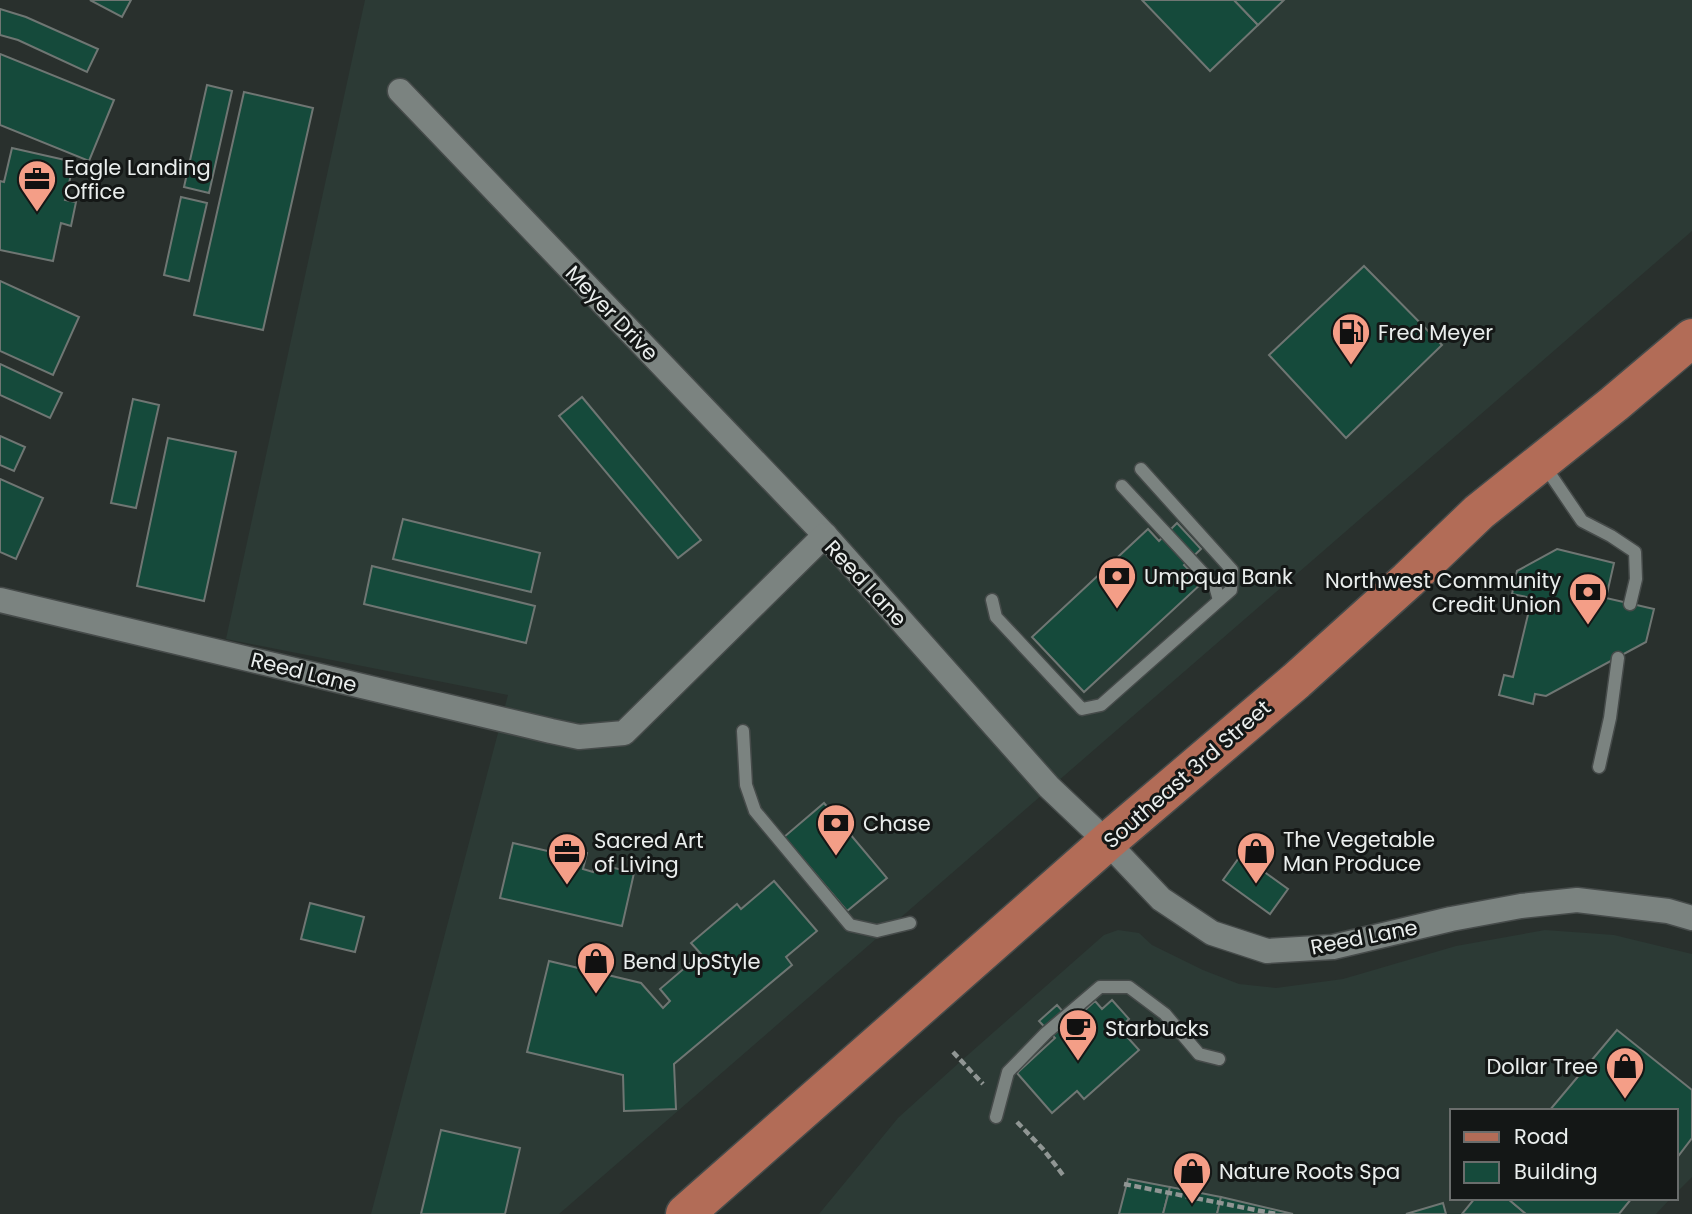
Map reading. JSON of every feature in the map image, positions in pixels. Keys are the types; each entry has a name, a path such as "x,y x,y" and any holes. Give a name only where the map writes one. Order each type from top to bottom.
{"main road":[{"name":"Southeast 3rd Street","path":"685,1214 1107,842 1296,681 1479,512 1692,338"}],"street":[{"name":"Meyer Drive","path":"400,91 825,535"},
{"name":"Reed Lane","path":"0,600 579,737 624,733 825,535 1049,787 1107,842 1161,899 1212,933 1266,951 1333,947 1451,919 1521,906 1577,900 1668,911 1692,918"}],"lane":[{"path":"1541,461 1582,521 1634,552 1636,579 1630,604"},
{"path":"992,600 996,617 1082,709 1101,705 1231,590 1232,570 1141,469"},
{"path":"1122,486 1215,586 1219,600"},
{"path":"1599,767 1610,718 1618,658"},
{"path":"743,731 746,785 755,811 850,926 877,931 910,923"},
{"path":"996,1117 1008,1072 1046,1033 1100,986 1129,987 1165,1014 1199,1054 1219,1059"}],"path":[{"path":"953,1052 972,1072"},
{"path":"1012,1116 1063,1175"},
{"path":"1124,1184 1276,1214"}],"shaded area":[{"path":"365,0 1692,0 1692,231 559,1214 371,1214 508,695 226,639"},
{"path":"1118,930 1139,933 1152,945 1203,970 1239,984 1276,988 1343,979 1456,946 1545,930 1614,935 1692,954 1692,1177 1678,1191 1678,1109 1450,1109 1450,1200 1669,1200 1656,1214 819,1214 898,1118 1104,935"}],"building":[{"path":"90,0 131,0 122,17"},
{"path":"1142,0 1234,0 1258,25 1210,71"},
{"path":"1234,0 1284,0 1258,25"},
{"path":"0,9 26,17 98,49 87,72 18,40 0,35"},
{"path":"0,54 114,100 89,161 0,125"},
{"path":"207,85 232,91 209,193 184,187"},
{"path":"244,92 313,108 263,330 194,315"},
{"name":"Eagle Landing Office","path":"12,148 74,162 65,200 76,202 71,226 61,223 53,261 0,250 0,181 4,182"},
{"path":"181,197 207,203 189,281 164,275"},
{"path":"1364,266 1442,345 1346,438 1269,355"},
{"path":"0,281 79,317 53,375 0,351"},
{"path":"0,364 62,393 50,418 0,395"},
{"path":"582,397 701,540 678,558 559,416"},
{"path":"133,399 159,405 136,508 111,503"},
{"path":"0,436 25,447 14,471 0,465"},
{"path":"168,438 236,452 204,601 137,586"},
{"path":"0,479 43,498 16,559 0,552"},
{"path":"403,519 540,553 531,592 393,559"},
{"name":"Umpqua Bank","path":"1177,523 1201,549 1184,565 1202,583 1084,692 1032,637 1148,529 1159,541"},
{"name":"Northwest Community Credit Union","path":"1557,549 1614,563 1606,598 1654,609 1646,642 1546,696 1535,694 1533,704 1499,695 1504,675 1513,677 1532,598 1512,594 1517,571"},
{"path":"372,566 535,606 526,643 364,604"},
{"name":"Chase","path":"824,803 887,878 847,911 784,837"},
{"name":"Sacred Art of Living","path":"513,843 552,852 550,861 561,864 565,848 587,853 583,869 593,872 595,863 634,873 622,926 500,898"},
{"name":"The Vegetable Man Produce","path":"1241,855 1288,889 1270,914 1223,880"},
{"name":"Bend UpStyle","path":"774,881 817,931 786,957 792,965 674,1064 676,1109 624,1111 623,1075 527,1052 549,961 641,983 663,1008 670,1001 660,989 701,954 691,943 737,904 741,909"},
{"path":"310,903 364,917 355,952 301,939"},
{"name":"Starbucks","path":"1112,1000 1129,1019 1119,1028 1139,1050 1084,1099 1077,1091 1052,1113 1017,1073 1055,1038 1039,1021 1057,1005 1072,1022 1095,1001 1102,1009"},
{"name":"Dollar Tree","path":"1617,1030 1692,1090 1692,1138 1678,1156 1678,1109 1551,1109"},
{"path":"441,1130 520,1148 505,1214 421,1214"},
{"path":"1128,1179 1170,1187 1163,1214 1119,1214"},
{"name":"Nature Roots Spa","path":"1170,1187 1221,1197 1217,1214 1163,1214"},
{"path":"1221,1197 1293,1214 1217,1214"},
{"path":"1473,1200 1509,1200 1526,1214 1462,1214"},
{"path":"1509,1200 1630,1200 1619,1214 1526,1214"},
{"path":"1443,1203 1446,1214 1406,1214"}],"place":[{"name":"Eagle Landing Office","path":"37,213"},
{"name":"Fred Meyer","path":"1351,366"},
{"name":"Umpqua Bank","path":"1117,610"},
{"name":"Northwest Community Credit Union","path":"1588,626"},
{"name":"Chase","path":"836,857"},
{"name":"The Vegetable Man Produce","path":"1256,885"},
{"name":"Sacred Art of Living","path":"567,886"},
{"name":"Bend UpStyle","path":"596,995"},
{"name":"Starbucks","path":"1078,1062"},
{"name":"Dollar Tree","path":"1625,1100"},
{"name":"Nature Roots Spa","path":"1192,1205"}]}
